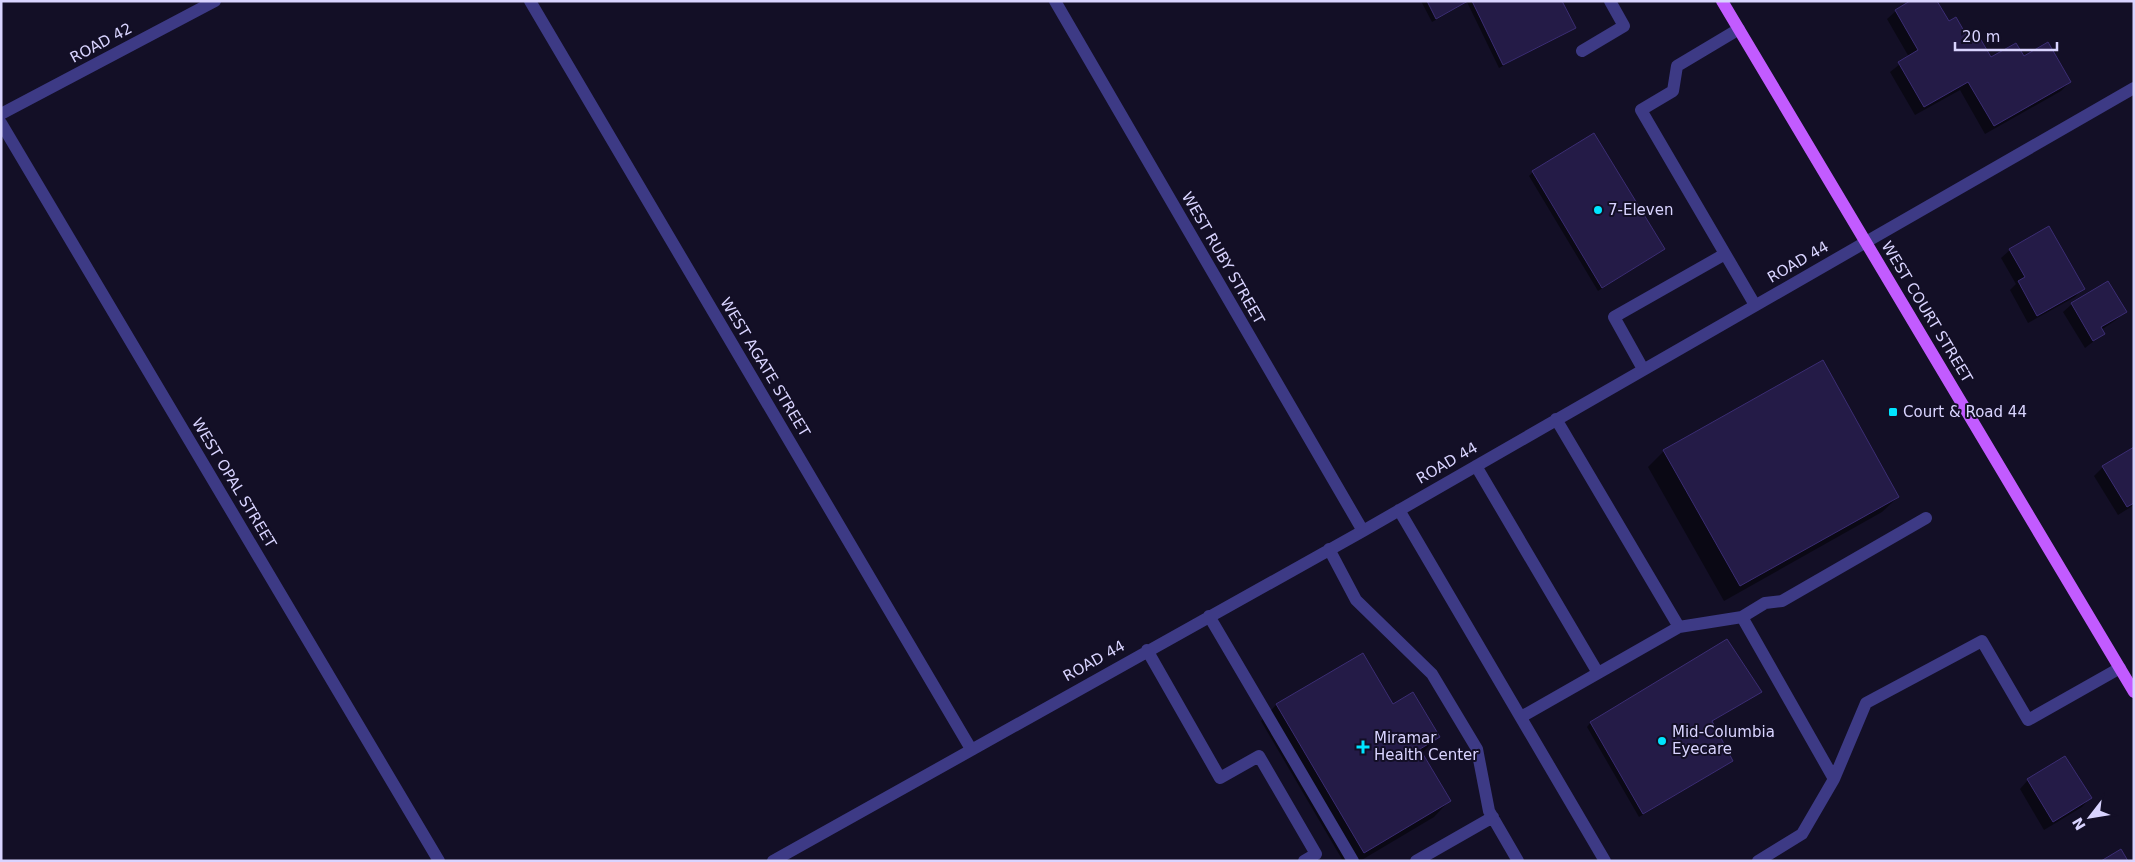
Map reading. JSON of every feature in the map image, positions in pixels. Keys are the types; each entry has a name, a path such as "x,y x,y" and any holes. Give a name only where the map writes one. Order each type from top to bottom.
{"main road":[{"name":"WEST COURT STREET","path":"1722,1 2134,692"}],"street":[{"name":"ROAD 42","path":"1,114 215,1"},
{"name":"WEST AGATE STREET","path":"530,1 971,749"},
{"name":"WEST RUBY STREET","path":"1055,1 1363,531"},
{"path":"1582,51 1624,26 1610,1"},
{"path":"1739,29 1677,66 1674,91 1641,110 1755,305"},
{"name":"ROAD 44","path":"773,861 1147,650 1363,531 2134,88"},
{"name":"WEST OPAL STREET","path":"1,123 439,861"},
{"path":"1644,369 1614,317 1725,254"},
{"path":"1556,420 1680,626"},
{"path":"1476,466 1598,673"},
{"path":"1399,510 1605,861"},
{"path":"1521,717 1680,626 1742,617 1765,603 1782,601 1926,518"},
{"path":"1329,549 1356,600 1432,674 1477,749 1490,812 1518,861"},
{"path":"1209,616 1353,861"},
{"path":"1742,617 1834,779"},
{"path":"1758,861 1802,834 1834,779 1866,703 1982,640 2028,720 2120,668"},
{"path":"1147,650 1220,778 1259,756 1316,854 1304,861"},
{"path":"1416,861 1493,817"}],"building":[{"path":"1427,1 1468,1 1436,19"},
{"path":"1472,1 1562,1 1576,28 1503,65"},
{"path":"1910,1 1937,1 1949,21 1956,17 1968,38 1977,33 1991,57 2016,43 2024,56 2048,42 2071,82 1994,126 1968,82 1924,107 1898,62 1918,50 1895,10"},
{"name":"7-Eleven","path":"1594,133 1665,249 1602,288 1532,171"},
{"path":"2049,226 2085,289 2037,316 2018,281 2025,277 2009,249"},
{"path":"2108,281 2127,312 2101,327 2105,334 2093,341 2071,303"},
{"path":"1823,360 1899,497 1740,586 1663,450"},
{"path":"2134,447 2134,503 2127,507 2102,466"},
{"name":"Mid-Columbia Eyecare","path":"1727,639 1762,692 1712,721 1733,761 1643,814 1590,722"},
{"path":"1363,653 1393,704 1413,692 1440,737 1420,749 1451,801 1364,853 1276,704"},
{"path":"2065,756 2092,798 2053,822 2027,779"},
{"path":"2121,849 2128,861 2101,861"}],"place":[{"name":"7-Eleven","path":"1598,210"},
{"name":"Court & Road 44","path":"1893,412"},
{"name":"Mid-Columbia Eyecare","path":"1662,741"},
{"name":"Miramar Health Center","path":"1363,747"}]}
